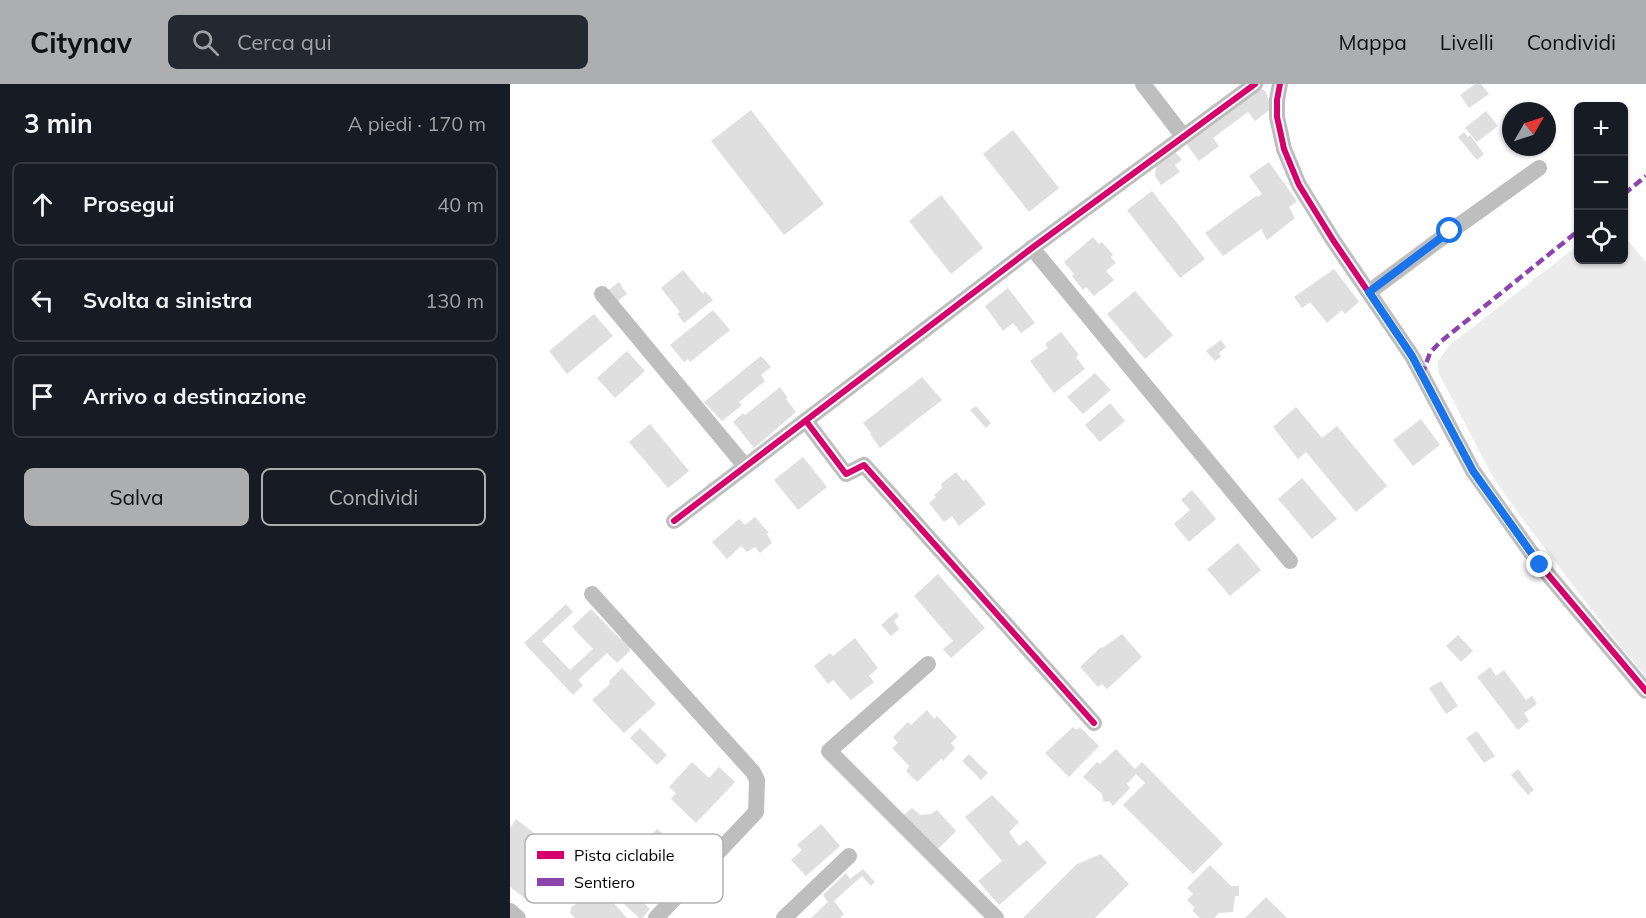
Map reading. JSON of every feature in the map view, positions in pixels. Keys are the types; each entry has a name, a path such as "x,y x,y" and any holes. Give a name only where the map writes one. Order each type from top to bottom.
{"street":[{"path":"1143,84 1184,136"},
{"path":"674,521 1032,248 1255,84"},
{"path":"1280,84 1277,117 1284,149 1293,174 1334,240 1412,356 1473,471 1540,565 1646,691"},
{"path":"1369,292 1539,168"},
{"path":"1032,248 1290,561"},
{"path":"602,294 745,466"},
{"path":"806,421 846,474 864,465 1094,723"},
{"path":"592,594 753,772 757,780 756,812 723,847"},
{"path":"928,664 829,751 996,918"},
{"path":"784,918 849,856"},
{"path":"656,918 670,903"},
{"path":"510,911 518,918"}],"shaded area":[{"path":"1628,241 1646,262 1646,677 1612,636 1493,477 1438,372 1438,361 1450,345 1574,248 1574,264 1628,264"}],"building":[{"path":"1475,84 1481,84 1489,94 1469,108 1460,95"},
{"path":"1259,87 1265,91 1272,108 1255,121 1248,112 1213,138 1219,146 1199,161 1184,141"},
{"path":"751,110 824,204 784,235 711,141"},
{"path":"1486,111 1498,126 1477,142 1465,128"},
{"path":"1013,130 1059,188 1029,212 983,154"},
{"path":"1464,132 1468,137 1470,135 1484,154 1477,160 1458,137"},
{"path":"1175,152 1182,160 1175,165 1180,172 1161,185 1155,176 1156,166"},
{"path":"1269,162 1297,201 1289,207 1295,218 1267,240 1261,229 1223,256 1205,233 1262,194 1249,176"},
{"path":"1152,191 1205,259 1180,278 1127,210"},
{"path":"941,195 983,248 951,274 909,221"},
{"path":"1093,237 1099,244 1102,242 1113,255 1111,257 1116,263 1106,271 1114,280 1094,296 1086,287 1083,290 1064,262"},
{"path":"1334,269 1359,302 1345,314 1342,310 1327,323 1310,302 1302,308 1294,297"},
{"path":"683,270 703,294 705,291 713,300 684,323 677,314 680,312 661,288"},
{"path":"619,282 627,294 616,302 607,291"},
{"path":"1008,288 1035,323 1021,333 1013,323 1003,331 985,306"},
{"path":"1135,291 1173,335 1145,359 1107,314"},
{"path":"713,310 730,330 690,362 688,359 684,362 670,345"},
{"path":"594,314 613,336 567,374 549,351"},
{"path":"1061,332 1079,355 1076,357 1085,369 1054,393 1030,361 1048,348 1045,344"},
{"path":"1221,340 1226,347 1219,353 1221,357 1215,361 1206,351"},
{"path":"627,351 645,371 615,398 597,378"},
{"path":"761,356 771,367 761,375 765,381 739,402 742,405 722,421 704,402"},
{"path":"1095,373 1111,390 1083,414 1067,397"},
{"path":"922,377 942,400 880,448 863,423"},
{"path":"780,387 796,412 754,448 733,422"},
{"path":"1110,403 1125,421 1100,442 1085,425"},
{"path":"976,406 991,423 986,428 970,410"},
{"path":"1296,407 1322,438 1337,426 1387,486 1356,512 1306,452 1298,459 1273,427"},
{"path":"1421,419 1440,445 1413,466 1393,440"},
{"path":"650,424 689,471 668,488 629,442"},
{"path":"803,457 827,487 798,510 774,480"},
{"path":"956,472 963,481 966,479 986,504 959,526 952,516 944,522 929,503 942,488 941,484"},
{"path":"1302,478 1337,519 1312,539 1278,499"},
{"path":"1192,490 1216,519 1189,542 1174,524 1190,510 1181,500"},
{"path":"755,517 769,533 767,534 772,543 760,553 755,547 747,552 741,546 727,559 712,542 739,519 745,525"},
{"path":"1238,543 1261,570 1230,596 1207,569"},
{"path":"938,574 985,628 951,658 943,649 953,641 914,596"},
{"path":"566,604 573,612 542,641 570,670 593,649 572,627 591,609 620,639 623,636 632,646 629,649 631,650 617,663 607,653 578,680 583,685 573,695 524,643"},
{"path":"896,612 899,616 894,621 899,629 891,636 881,625"},
{"path":"1122,634 1142,657 1107,689 1102,684 1098,687 1080,667 1100,648"},
{"path":"1458,635 1473,651 1461,662 1446,646"},
{"path":"855,638 878,668 869,676 874,682 851,700 833,680 828,684 814,666 830,653 833,656"},
{"path":"1490,667 1496,676 1504,670 1526,700 1532,696 1537,704 1524,713 1529,721 1518,730 1477,677"},
{"path":"622,668 656,704 624,733 592,700 610,684 609,681"},
{"path":"1441,681 1458,706 1446,714 1429,688"},
{"path":"927,710 934,719 937,716 957,737 951,743 955,748 917,782 906,771 909,766 892,748 898,743 893,737 908,722 911,725"},
{"path":"1073,727 1076,730 1080,727 1099,746 1069,777 1045,753"},
{"path":"640,728 667,755 657,765 630,738"},
{"path":"1477,731 1495,756 1484,763 1466,738"},
{"path":"1116,749 1135,769 1142,762 1223,844 1193,874 1123,805 1145,783 1136,774 1127,784 1130,788 1113,806 1109,801 1103,801 1102,794 1083,777 1097,762 1100,764"},
{"path":"969,754 988,773 981,780 962,761"},
{"path":"692,762 709,778 719,767 735,782 696,823 671,799 676,793 669,787"},
{"path":"1518,769 1534,790 1528,795 1511,775"},
{"path":"992,795 1019,822 1009,832 1019,846 1027,840 1047,863 999,905 978,881 1002,861 965,817"},
{"path":"912,808 920,815 931,814 937,810 956,831 935,852 903,816"},
{"path":"516,819 535,834 525,834 525,898 510,887 510,828"},
{"path":"821,824 840,846 806,876 791,860 802,850 797,845"},
{"path":"657,829 663,834 652,834"},
{"path":"1101,854 1129,884 1095,918 1023,918 1077,864"},
{"path":"1210,865 1231,886 1239,886 1239,896 1235,896 1233,912 1219,913 1214,918 1200,918 1192,910 1195,908 1187,900 1193,894 1187,888"},
{"path":"863,869 875,882 871,886 862,876 834,901 844,914 840,918 811,918 828,902 823,895 846,873 850,879"},
{"path":"1266,897 1287,918 1245,918"},
{"path":"576,903 614,903 627,918 575,918 570,913 571,908"},
{"path":"623,903 644,903 650,909 642,918 639,918"}],"marked path":[{"path":"1628,191 1646,176"},
{"path":"1422,375 1430,353 1439,343 1574,234"}],"cycle path":[{"path":"674,521 1032,248 1255,84"},
{"path":"1280,84 1277,117 1284,149 1299,185 1333,240 1412,356 1473,471 1540,565 1646,691"},
{"path":"806,421 846,474 864,465 1094,723"}],"route":[{"path":"1450,231 1369,292 1412,356 1473,471 1540,565"}]}
